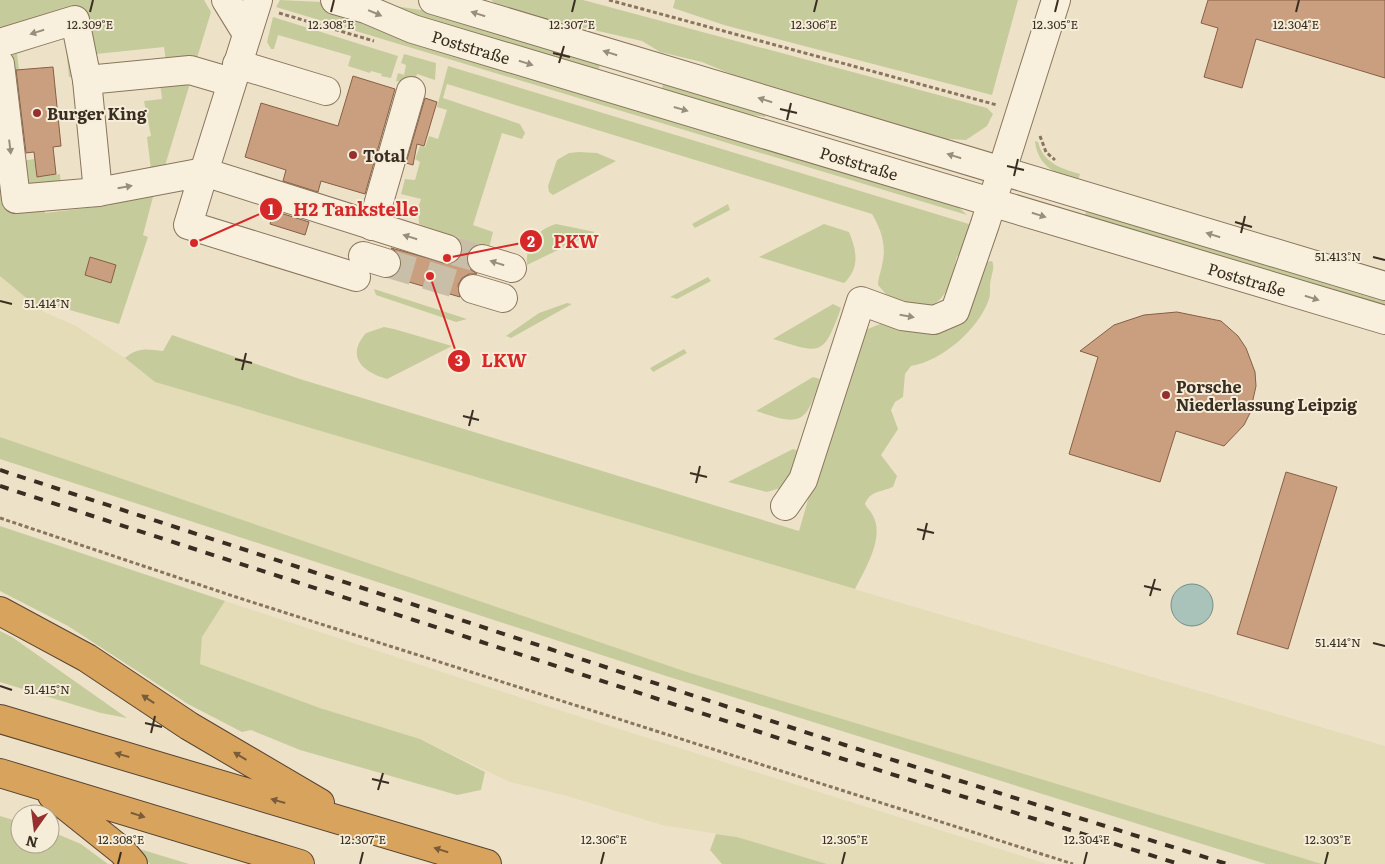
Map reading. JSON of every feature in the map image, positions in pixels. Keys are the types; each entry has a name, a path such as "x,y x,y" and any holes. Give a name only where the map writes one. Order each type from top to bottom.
{"highway":[{"path":"0,611 87,658 189,726 358,825"},
{"path":"0,719 487,864"},
{"path":"0,774 300,864"},
{"path":"41,786 122,851 133,864"}],"street":[{"path":"226,0 247,34"},
{"path":"258,0 188,225 369,265"},
{"name":"Poststraße","path":"336,0 413,29 1385,320"},
{"name":"Poststraße","path":"433,0 1385,286"},
{"path":"785,506 803,480 861,301 902,316 934,320 955,311 1056,0"},
{"path":"0,43 74,20 87,80 98,192"},
{"path":"0,64 16,199 98,192 204,172 447,249"},
{"path":"87,80 190,70 234,73 326,91"},
{"path":"372,226 412,90"},
{"path":"482,259 512,268"},
{"path":"473,289 503,298"}],"path":[{"path":"609,0 1020,111"},
{"path":"0,518 236,597 1073,864"}],"shaded area":[{"path":"0,276 42,311 76,326 125,358 155,382 1385,746 1385,864 1322,864 687,672 0,437"},
{"path":"225,601 540,704 1047,864 827,864 737,837 662,825 567,796 510,782 420,739 320,708 199,664 202,637"}],"green space":[{"path":"0,0 204,0 211,12 197,58 166,62 164,47 96,54 98,69 88,31 0,37"},
{"path":"280,0 322,2 956,205 967,215 276,7"},
{"path":"491,0 583,0 987,108 993,114 987,126 966,140 931,138 748,81 702,62 660,52 642,41 501,9"},
{"path":"675,0 1018,0 992,95 724,25 673,8"},
{"path":"388,5 428,11 600,64 598,72 387,9"},
{"path":"273,17 398,56 391,78 348,66 351,56 278,35 274,49 271,49 267,42"},
{"path":"64,30 77,76 69,77 65,38 17,54 19,70 11,71 11,51"},
{"path":"404,54 436,63 435,80 417,74 414,85 396,81 398,73 404,75 406,65 401,63"},
{"path":"448,66 969,224 970,231 964,258 957,256 949,286 935,303 928,306 920,306 892,301 878,285 884,251 880,232 872,214 447,84 443,98 520,124 525,133 522,139 502,133 473,225 493,232 489,248 419,224 418,208 421,199 401,194 405,179 415,180 420,162 415,159 420,146 425,147 429,136 438,139 447,110 437,107"},
{"path":"191,80 164,169 151,170 147,137 151,136 144,101 162,99 160,83"},
{"path":"664,81 766,112 765,117 729,111 661,91"},
{"path":"1035,141 1038,142 1044,155 1054,164 1080,174 1078,181 1049,168 1040,157"},
{"path":"569,153 597,153 616,161 553,195 549,192 548,186 557,160"},
{"path":"35,159 37,177 60,174 61,189 22,192 20,161"},
{"path":"0,178 44,205 45,213 111,205 110,196 154,193 143,235 148,237 119,324 45,303 42,311 0,276"},
{"path":"728,204 730,210 695,228 692,224"},
{"path":"1087,209 1385,298 1385,308 1084,218"},
{"path":"556,224 595,232 527,265 528,250 534,238 550,226"},
{"path":"824,224 849,232 852,239 856,259 855,265 844,283 759,257"},
{"path":"992,261 990,297 977,321 947,351 923,363 911,366 905,374 903,397 895,402 891,410 898,429 881,455 897,476 893,487 876,492 865,504 876,523 877,532 872,552 855,589 155,382 125,358 138,350 163,351 172,335 300,379 799,531 849,358 863,331 885,322 932,332 946,331 958,322 985,262"},
{"path":"708,277 711,281 677,299 670,297"},
{"path":"374,289 467,319 456,322 376,295"},
{"path":"567,303 572,304 511,338 506,336 539,313"},
{"path":"833,304 841,308 830,336 819,348 811,349 773,339"},
{"path":"384,327 452,346 387,379 364,368 357,356 357,349 366,333"},
{"path":"684,349 687,353 653,372 650,368"},
{"path":"813,377 820,379 810,406 800,418 792,420 783,419 756,411"},
{"path":"0,437 687,672 1322,864 1266,864 663,675 0,459"},
{"path":"793,449 799,451 794,471 784,487 767,492 728,482"},
{"path":"0,526 225,601 202,637 200,664 320,708 420,739 485,772 481,790 457,795 300,750 251,730 242,732 188,704 68,626 0,591"},
{"path":"0,631 12,637 127,718 101,713 0,682"},
{"path":"0,816 10,819 10,854 60,854 60,835 81,844 108,864 0,864"},
{"path":"716,834 737,837 827,864 722,864 710,850"},
{"path":"133,847 189,864 150,864"}],"water":[{"path":"1196,584 1204,587 1210,593 1213,605 1210,617 1204,623 1188,626 1180,623 1174,617 1171,601 1174,593 1180,587"}],"building":[{"path":"1208,0 1385,0 1385,78 1256,39 1242,88 1204,77 1218,28 1201,23"},
{"name":"Burger King","path":"53,67 61,146 53,147 56,174 37,177 34,152 26,153 16,70"},
{"path":"353,76 395,89 365,194 321,181 318,192 283,181 286,170 245,157 261,103 338,126"},
{"path":"425,98 437,102 424,146 417,144 413,165 406,163"},
{"path":"274,211 309,222 305,235 270,224"},
{"path":"462,245 471,248 467,255 467,263 470,269 477,274 469,274 462,278 458,285 460,297 392,277 401,268 401,260 398,253 391,248 450,264 457,261 462,254"},
{"path":"90,257 116,265 111,283 85,275"},
{"path":"1177,312 1221,321 1238,336 1246,348 1255,372 1256,386 1250,413 1244,425 1224,446 1176,431 1160,482 1069,454 1098,357 1080,351 1114,325 1144,315"},
{"path":"1286,472 1337,487 1288,649 1237,634"}],"tunnel":[{"path":"447,249 482,259"},
{"path":"386,263 473,289"}],"railway":[{"path":"0,470 845,745 1227,864"},
{"path":"0,486 840,758 1179,864"}],"place":[{"name":"Burger King","path":"37,113"},
{"name":"Total","path":"353,155"},
{"name":"H2 Tankstelle","path":"194,243"},
{"name":"PKW","path":"447,258"},
{"name":"LKW","path":"430,276"},
{"name":"Porsche Niederlassung Leipzig","path":"1166,395"}]}
